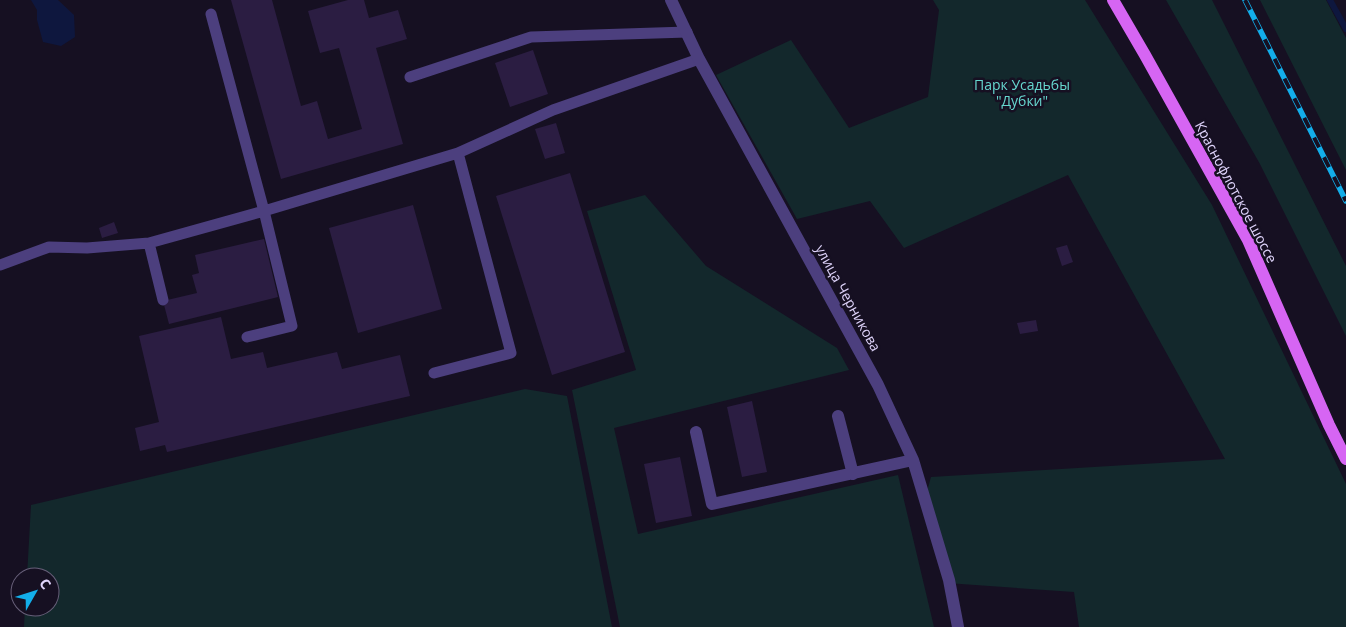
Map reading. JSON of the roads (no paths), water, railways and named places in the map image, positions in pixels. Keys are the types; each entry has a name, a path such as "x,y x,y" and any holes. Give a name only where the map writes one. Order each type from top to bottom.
{"main road":[{"name":"Краснофлотское шоссе","path":"1113,0 1248,240 1329,425 1346,459"}],"street":[{"name":"улица Черникова","path":"671,0 700,59 878,386 913,460 949,580 958,627"},
{"path":"838,416 853,474"},
{"path":"696,432 712,504 913,460"}],"lane":[{"path":"211,14 264,211 292,326 247,337"},
{"path":"410,77 531,37 687,32"},
{"path":"0,265 49,247 87,248 149,243 264,211 458,153 553,110 700,59"},
{"path":"434,373 511,353 458,153"},
{"path":"149,243 163,300"}],"water":[{"path":"31,0 58,0 74,15 75,37 61,46 43,42 37,20 37,10"}],"waterway":[{"path":"1330,0 1346,29"}],"railway":[{"path":"1245,0 1346,201"}],"park label":[{"name":"Парк Усадьбы \"Дубки\"","path":"1022,94"}]}
